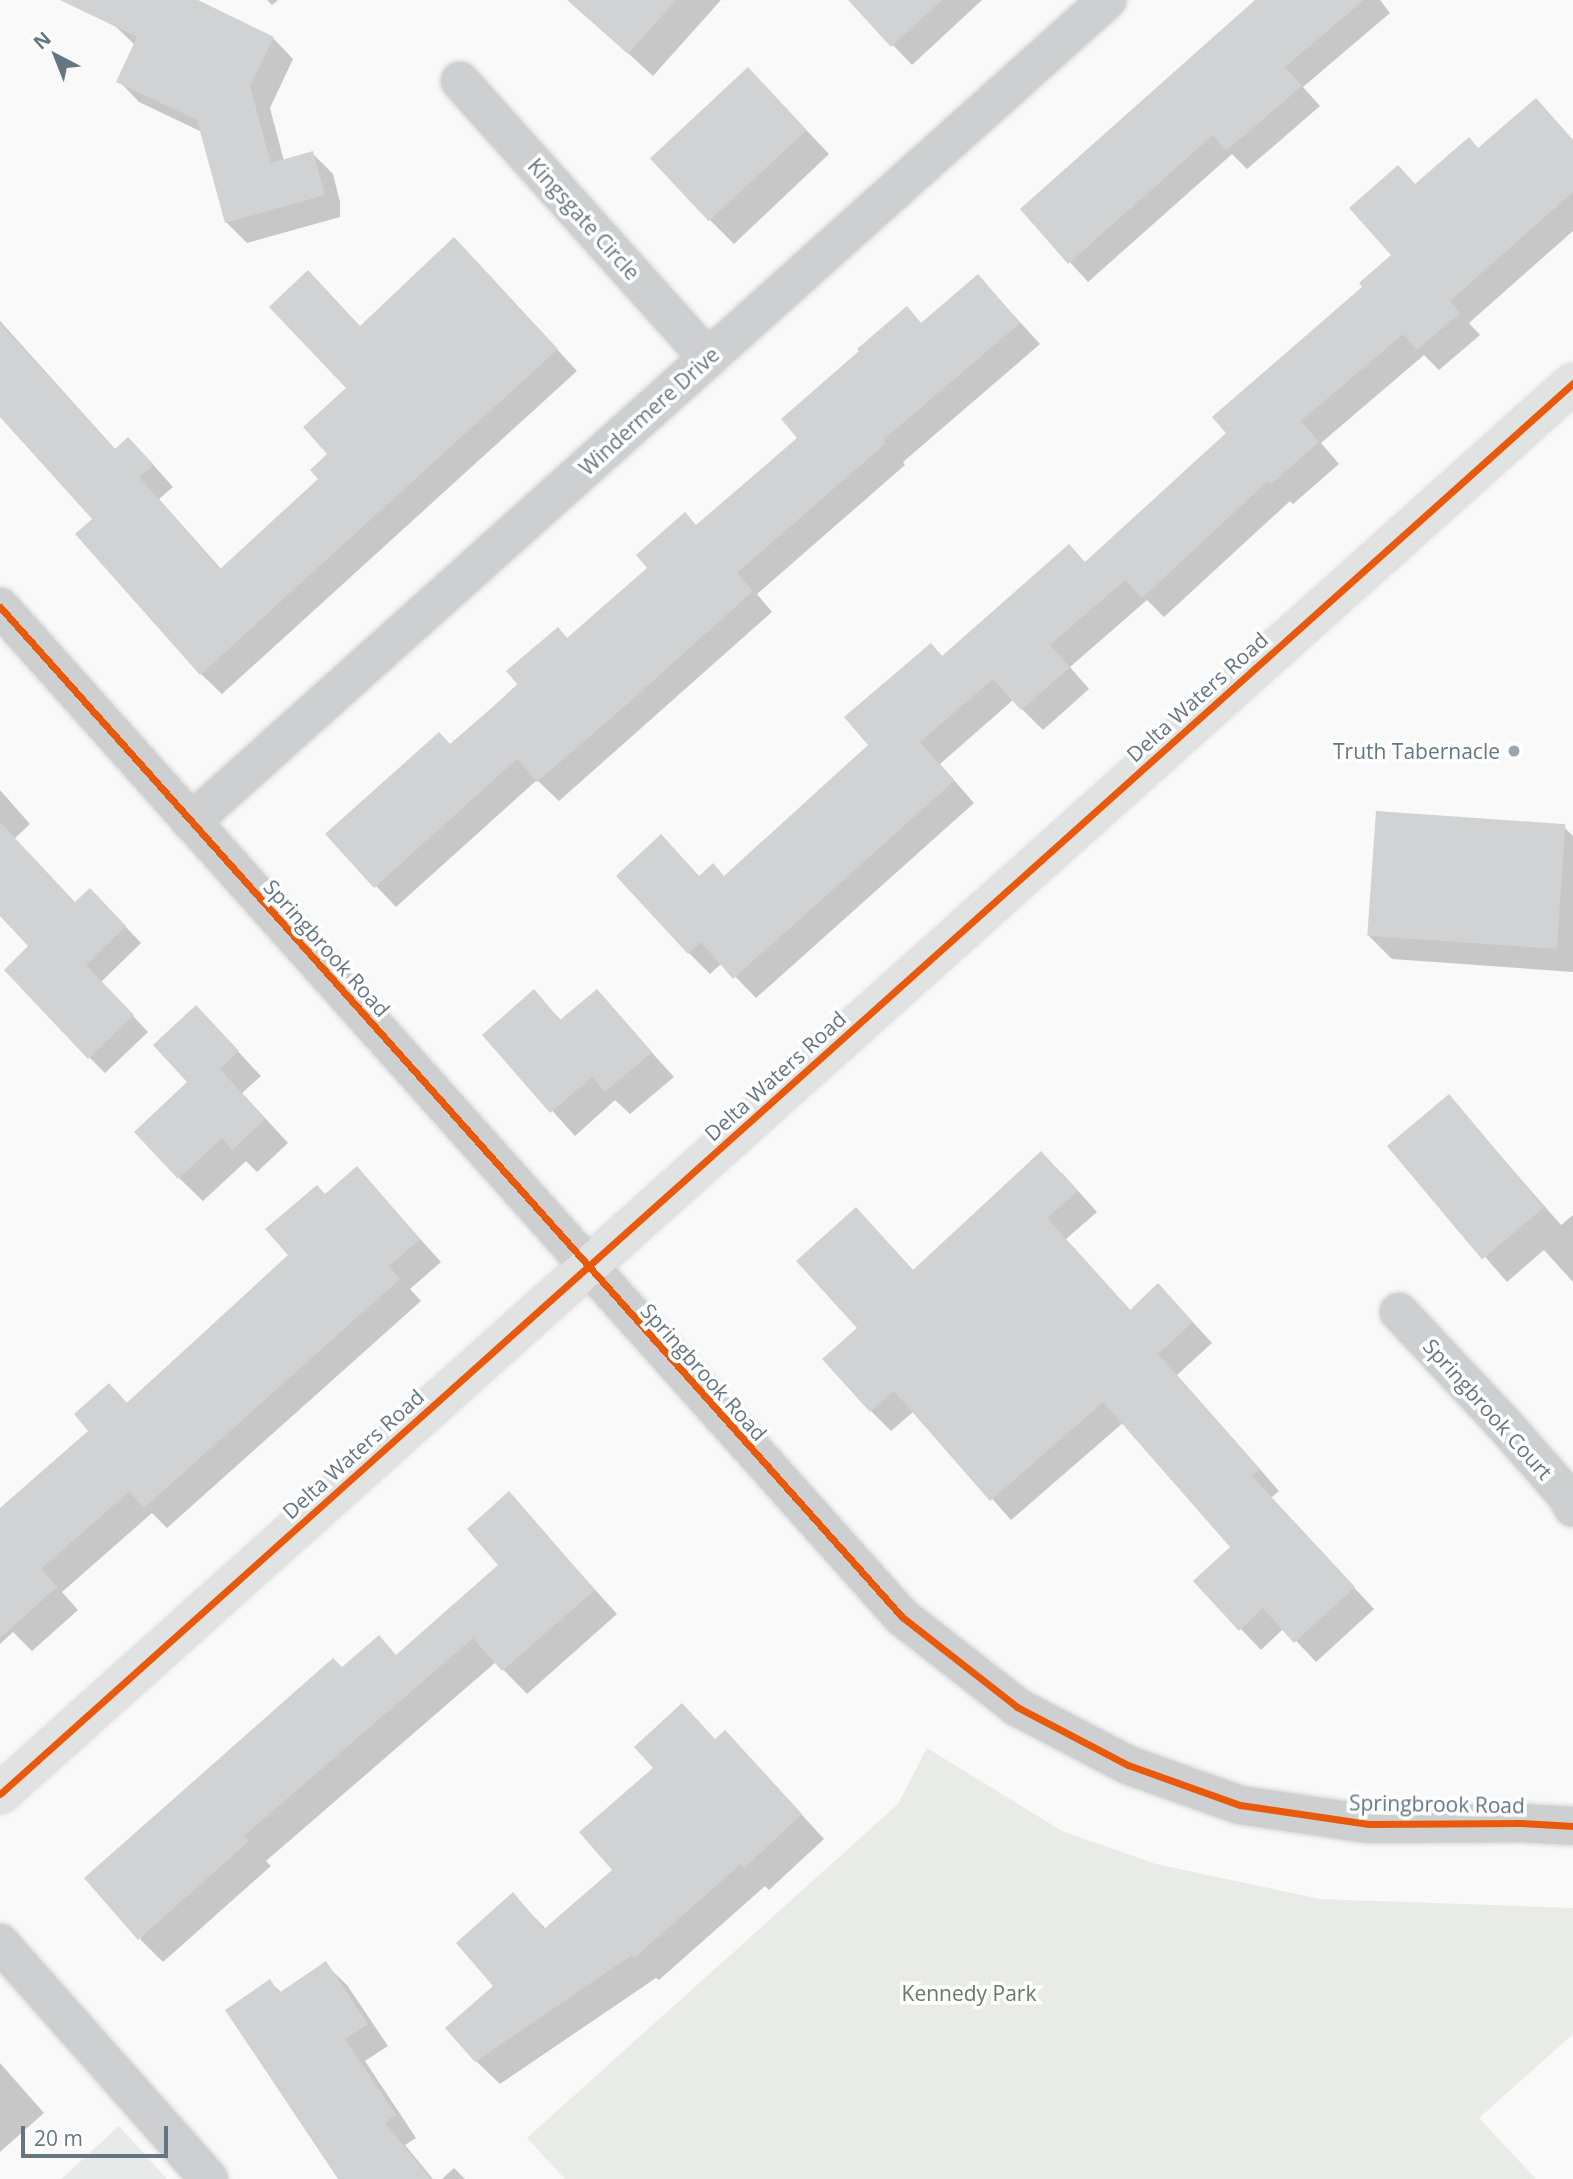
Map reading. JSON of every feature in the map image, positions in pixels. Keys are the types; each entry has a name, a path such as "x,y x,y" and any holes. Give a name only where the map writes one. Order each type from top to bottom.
{"main road":[{"name":"Delta Waters Road","path":"0,1794 1573,383"}],"street":[{"name":"Windermere Drive","path":"191,822 1107,0"},
{"name":"Kingsgate Circle","path":"460,81 708,358"},
{"name":"Springbrook Road","path":"0,607 587,1268 902,1617 1017,1707 1128,1765 1240,1805 1369,1824 1521,1823 1573,1826"},
{"name":"Springbrook Court","path":"1399,1312 1503,1423 1567,1496 1573,1508"},
{"path":"0,1943 209,2179"}],"shaded area":[{"path":"119,2126 167,2179 61,2179"}],"green space":[{"name":"Kennedy Park","path":"927,1748 1062,1831 1156,1864 1320,1899 1573,1908 1573,2034 1479,2118 1536,2179 565,2179 527,2138 898,1804"}],"building":[{"path":"60,0 198,0 274,37 250,86 271,163 313,151 325,195 225,223 197,120 116,82 137,37"},
{"path":"567,0 676,0 628,54"},
{"path":"848,0 942,0 891,47"},
{"path":"1255,0 1364,0 1285,67 1302,86 1226,151 1213,135 1068,264 1020,209"},
{"path":"748,67 807,130 709,221 650,158"},
{"path":"1536,98 1573,140 1573,192 1450,301 1460,313 1417,350 1403,334 1301,421 1319,442 1271,484 1268,481 1142,598 1125,580 1050,645 1070,667 1021,710 993,679 920,742 954,781 733,979 701,942 688,954 616,876 661,834 699,876 713,863 724,876 868,745 844,717 931,643 942,656 1069,544 1085,562 1226,433 1212,417 1362,287 1359,283 1391,255 1349,208 1398,165 1415,184 1469,137 1478,148"},
{"path":"454,237 558,349 200,675 75,534 92,519 0,417 0,323 115,449 128,437 154,465 139,477 220,569 318,479 310,470 327,454 303,427 346,388 269,307 308,270 360,326"},
{"path":"978,274 1020,323 883,440 886,443 737,573 753,591 625,706 537,782 517,759 374,888 325,834 439,732 450,744 518,685 506,671 558,627 567,638 647,568 636,555 685,512 696,525 797,438 781,419 907,306 921,323"},
{"path":"1376,811 1566,824 1557,949 1367,936"},
{"path":"0,822 75,902 90,888 126,926 86,965 134,1015 88,1059 4,970 28,946 0,916"},
{"path":"534,989 560,1020 597,989 652,1052 605,1092 592,1077 550,1113 482,1035"},
{"path":"196,1005 239,1051 220,1069 265,1119 232,1150 222,1138 178,1179 134,1132 187,1082 153,1045"},
{"path":"1449,1094 1544,1207 1482,1259 1387,1146"},
{"path":"1041,1151 1078,1191 1047,1218 1130,1310 1158,1283 1193,1322 1158,1354 1260,1469 1252,1476 1355,1587 1294,1643 1263,1608 1239,1631 1193,1581 1230,1547 1103,1402 990,1501 894,1391 870,1412 822,1359 857,1328 796,1261 856,1207 913,1270"},
{"path":"357,1166 420,1239 389,1266 400,1279 144,1508 129,1492 41,1569 57,1587 0,1638 0,1508 88,1431 74,1414 109,1383 127,1403 288,1255 265,1229 317,1185 325,1194"},
{"path":"509,1491 595,1590 502,1671 473,1638 244,1836 249,1841 138,1940 84,1878 333,1658 342,1667 379,1635 396,1655 498,1565 467,1529"},
{"path":"682,1703 715,1739 725,1730 802,1814 744,1868 741,1864 634,1958 632,1955 475,2062 445,2028 493,1986 456,1943 513,1892 544,1929 612,1870 579,1832 653,1768 634,1747"},
{"path":"326,1961 368,2024 345,2039 396,2115 385,2123 431,2179 338,2179 225,2010 270,1979 279,1993"}],"cycle path":[{"path":"0,1794 1573,383"},
{"path":"0,607 902,1617 1017,1707 1128,1765 1240,1805 1369,1824 1521,1823 1573,1826"}],"place":[{"name":"Truth Tabernacle","path":"1514,751"}]}
